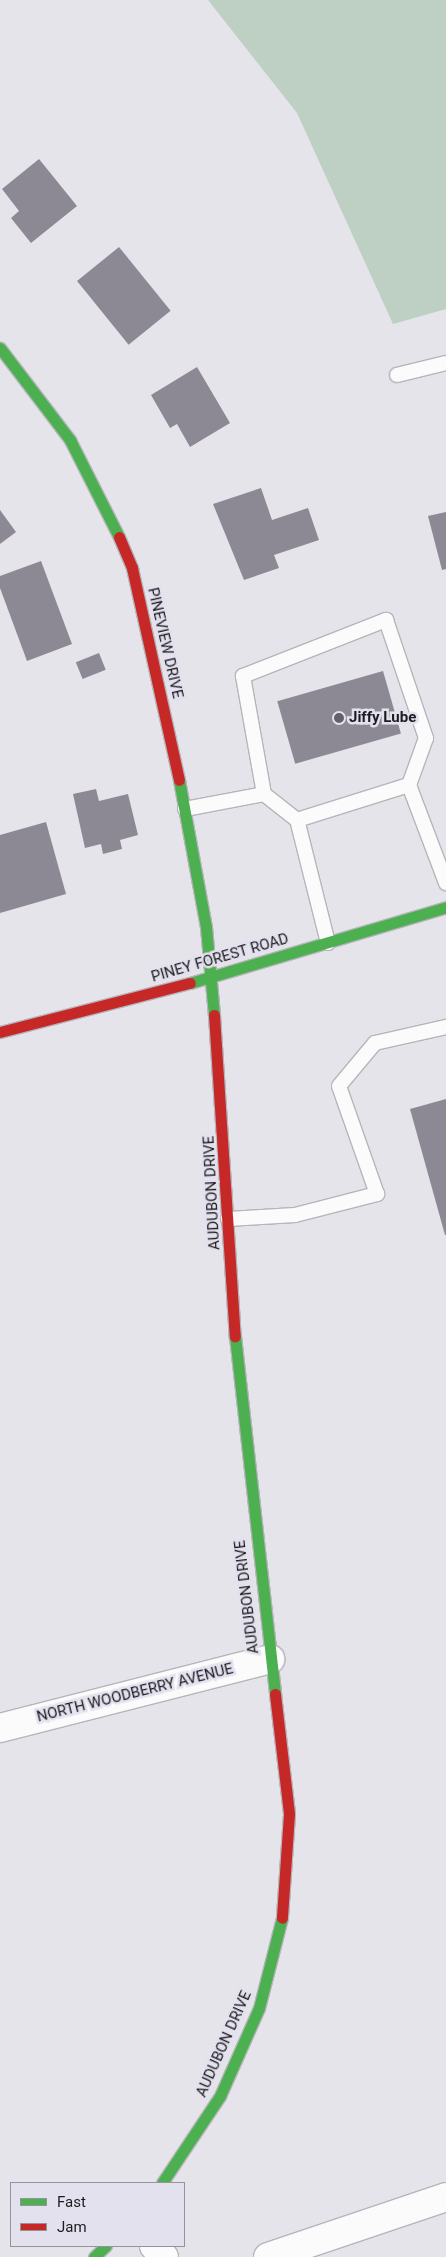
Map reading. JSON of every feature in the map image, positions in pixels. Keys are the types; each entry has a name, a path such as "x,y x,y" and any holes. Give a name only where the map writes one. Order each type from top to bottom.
{"street":[{"name":"PINEVIEW DRIVE","path":"0,348 70,440 105,502 132,568 184,809 211,978"},
{"name":"PINEY FOREST ROAD","path":"0,1032 211,978 446,907"},
{"name":"AUDUBON DRIVE","path":"163,2182 220,2096 258,2008 278,1942 288,1877 289,1814 239,1398 211,978"},
{"name":"NORTH WOODBERRY AVENUE","path":"0,1728 270,1659"},
{"path":"268,2257 446,2197"},
{"path":"94,2257 105,2247"},
{"path":"155,2247 164,2257"}],"lane":[{"path":"398,375 446,363"},
{"path":"328,943 297,820 264,794 243,676 386,620 426,738 409,785 446,883"},
{"path":"297,820 409,785"},
{"path":"184,809 264,794"},
{"path":"228,1219 294,1215 377,1194 339,1086 374,1043 446,1027"}],"green space":[{"path":"208,0 446,0 446,309 393,324 297,113"}],"building":[{"path":"39,159 77,206 31,243 11,218 19,211 2,189"},
{"path":"119,247 171,311 129,345 77,281"},
{"path":"197,367 230,423 190,447 177,424 170,428 151,395"},
{"path":"261,488 272,520 308,508 319,540 274,555 279,568 244,580 213,504"},
{"path":"0,510 16,532 0,544"},
{"path":"446,512 446,569 442,570 428,516"},
{"path":"41,561 72,644 27,661 0,588 0,576"},
{"path":"99,653 106,670 83,679 76,662"},
{"name":"Jiffy Lube","path":"383,671 401,733 295,764 277,701"},
{"path":"96,789 99,801 128,794 138,835 120,840 122,849 103,854 101,844 85,848 73,794"},
{"path":"46,822 66,894 0,913 0,835"},
{"path":"446,1099 446,1235 445,1235 410,1109"}],"traffic: fast":[{"path":"0,348 70,440 119,537"},
{"path":"179,780 206,927 214,1015"},
{"path":"190,983 446,907"},
{"path":"235,1336 275,1694"},
{"path":"163,2182 220,2096 259,2008 282,1918"},
{"path":"94,2257 105,2247"}],"traffic: jam":[{"path":"119,537 132,568 179,780"},
{"path":"0,1032 190,983"},
{"path":"214,1015 235,1336"},
{"path":"275,1694 289,1814 282,1918"}],"place":[{"name":"Jiffy Lube","path":"339,718"}]}
